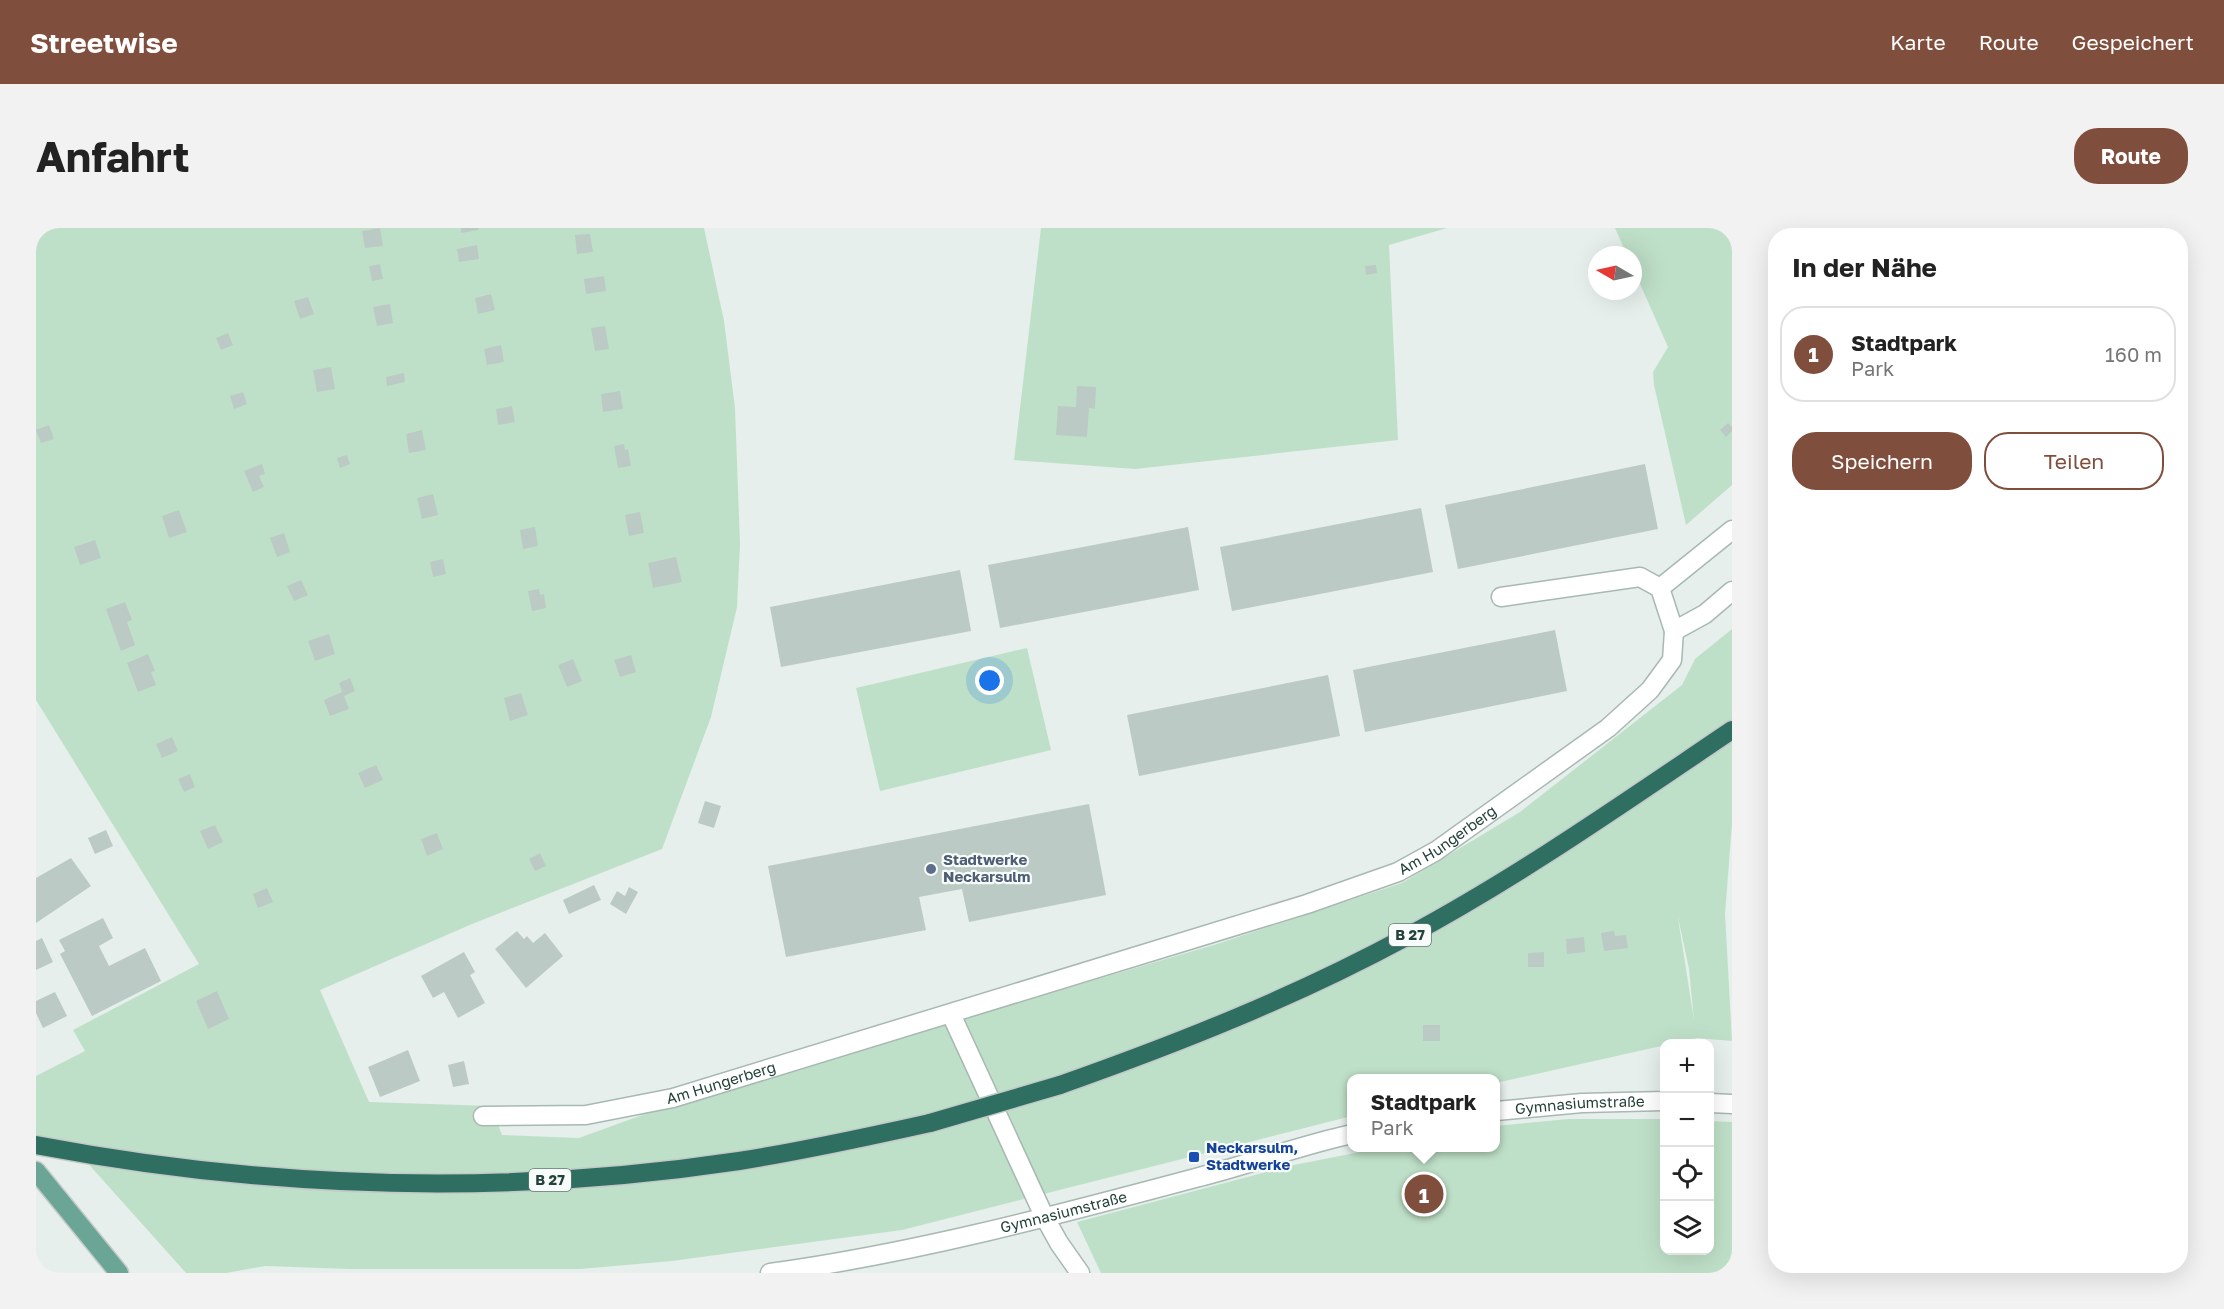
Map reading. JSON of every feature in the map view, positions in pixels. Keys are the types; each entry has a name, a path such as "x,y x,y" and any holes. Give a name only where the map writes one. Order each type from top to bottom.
{"highway":[{"name":"B 27","path":"36,1145 166,1167 349,1182 518,1182 633,1174 739,1161 930,1123 1060,1085 1172,1045 1284,999 1406,937 1519,872 1732,730"}],"main road":[{"path":"36,1171 119,1273"}],"street":[{"path":"1501,597 1640,577 1660,588 1732,530"},
{"name":"Am Hungerberg","path":"483,1116 586,1115 672,1098 1307,904 1398,872 1436,851 1608,728 1650,690 1672,660 1674,631 1660,588"},
{"path":"1674,631 1705,614 1732,591"},
{"path":"951,1014 1044,1216 1059,1244 1080,1273"},
{"name":"Gymnasiumstraße","path":"1500,1111 1582,1103 1660,1101"},
{"path":"1714,1103 1732,1104"},
{"name":"Gymnasiumstraße","path":"770,1273 909,1249 1206,1175 1347,1135"}],"green space":[{"path":"36,228 704,228 724,321 735,408 740,544 737,607 711,717 662,849 472,924 320,990 369,1102 491,1106 502,1135 579,1138 678,1102 1217,944 1402,883 1520,812 1682,685 1695,659 1732,629 1732,823 1725,914 1732,1041 1697,1038 1660,1039 1660,1046 1500,1082 1500,1074 1347,1074 1347,1117 902,1230 672,1261 580,1269 350,1269 265,1266 226,1273 186,1273 84,1159 36,1148 36,1076 85,1051 73,1030 199,964 36,700","holes":["1678,917 1689,969 1694,1020"]},
{"path":"1041,228 1447,228 1389,245 1398,440 1135,469 1014,460"},
{"path":"1615,228 1732,228 1732,485 1686,525 1654,385 1653,372 1668,347 1642,288 1642,246 1623,246"},
{"path":"1027,648 1051,750 880,791 856,688"},
{"path":"1568,1119 1660,1119 1660,1255 1714,1255 1714,1121 1732,1122 1732,1273 1101,1273 1077,1222 1289,1166 1360,1152 1500,1152 1500,1126"}],"building":[{"path":"380,228 383,246 365,248 362,231"},
{"path":"461,228 478,228 479,230 461,233"},
{"path":"590,234 593,252 577,254 575,235"},
{"path":"477,245 479,259 459,262 457,249"},
{"path":"380,264 383,279 372,281 369,266"},
{"path":"1376,265 1377,273 1366,275 1365,266"},
{"path":"604,276 606,291 586,294 584,279"},
{"path":"491,294 495,310 478,314 475,298"},
{"path":"308,297 314,314 300,319 294,301"},
{"path":"390,304 393,323 377,326 373,307"},
{"path":"605,326 609,349 595,351 591,328"},
{"path":"228,333 233,345 221,350 216,338"},
{"path":"501,345 504,362 487,365 484,349"},
{"path":"331,367 335,389 317,392 313,370"},
{"path":"404,373 405,382 387,386 386,377"},
{"path":"1077,386 1096,387 1095,409 1089,408 1087,437 1056,435 1058,406 1076,407"},
{"path":"620,391 623,409 603,412 601,394"},
{"path":"243,392 247,404 234,409 230,396"},
{"path":"512,406 515,422 498,425 496,409"},
{"path":"1728,423 1732,431 1726,437 1720,430"},
{"path":"49,425 54,439 41,443 36,430"},
{"path":"422,430 426,450 409,453 406,434"},
{"path":"624,444 625,450 628,449 631,466 618,468 614,446"},
{"path":"347,455 350,464 340,468 337,458"},
{"path":"262,464 265,474 259,476 264,487 253,492 244,471"},
{"path":"1645,464 1658,529 1458,569 1445,505"},
{"path":"433,494 438,515 422,519 417,498"},
{"path":"1421,508 1433,572 1232,611 1220,547"},
{"path":"179,510 187,532 169,538 162,516"},
{"path":"640,512 644,533 629,536 625,515"},
{"path":"535,527 538,546 523,549 520,530"},
{"path":"1188,527 1199,590 1000,628 988,565"},
{"path":"284,533 290,552 277,557 270,538"},
{"path":"95,540 101,558 80,565 74,547"},
{"path":"676,557 682,582 653,588 648,563"},
{"path":"443,559 446,574 433,577 430,562"},
{"path":"960,570 971,631 781,667 770,607"},
{"path":"301,580 308,595 294,601 287,586"},
{"path":"539,589 540,595 544,594 546,608 532,611 528,591"},
{"path":"125,602 132,620 127,622 135,645 121,651 106,609"},
{"path":"1555,630 1567,691 1365,732 1353,670"},
{"path":"329,634 335,654 315,661 308,641"},
{"path":"148,654 155,671 151,672 156,685 138,692 127,663"},
{"path":"631,655 636,672 620,677 614,660"},
{"path":"573,659 582,681 567,687 558,665"},
{"path":"1328,675 1340,736 1139,776 1127,715"},
{"path":"350,678 355,691 344,696 349,709 330,716 324,700 342,692 339,683"},
{"path":"521,693 528,715 510,721 504,698"},
{"path":"172,737 178,751 162,758 156,744"},
{"path":"376,765 383,780 365,788 358,773"},
{"path":"190,774 195,787 184,792 178,779"},
{"path":"705,801 721,806 714,828 698,823"},
{"path":"1089,804 1106,895 969,922 962,889 919,897 926,930 786,957 768,866"},
{"path":"215,825 223,842 208,849 200,831"},
{"path":"106,830 113,846 95,854 88,838"},
{"path":"437,833 443,849 427,856 421,839"},
{"path":"540,853 546,866 535,871 529,859"},
{"path":"71,858 91,886 36,923 36,878"},
{"path":"594,885 601,900 569,914 563,900"},
{"path":"629,887 638,892 626,914 610,904 617,891 625,896"},
{"path":"267,888 273,902 258,908 253,894"},
{"path":"103,918 113,938 99,946 109,966 145,948 161,981 92,1016 60,954 65,951 59,940"},
{"path":"517,931 524,939 527,936 533,943 545,933 563,956 526,988 495,949"},
{"path":"1614,931 1615,936 1626,935 1628,948 1604,951 1601,933"},
{"path":"1584,937 1585,952 1567,954 1566,939"},
{"path":"42,938 53,962 36,970 36,941"},
{"path":"464,952 475,972 470,975 485,1003 458,1018 444,992 433,998 421,976"},
{"path":"1544,952 1544,967 1528,967 1528,953"},
{"path":"217,991 229,1019 208,1029 196,1001"},
{"path":"55,992 67,1016 43,1028 36,1013 36,1001"},
{"path":"1423,1025 1440,1025 1440,1041 1423,1041"},
{"path":"408,1050 420,1081 380,1097 368,1067"},
{"path":"464,1061 469,1084 453,1087 448,1065"}],"place":[{"name":"Stadtwerke Neckarsulm","path":"931,869"},
{"name":"Neckarsulm, Stadtwerke","path":"1194,1157"},
{"name":"Stadtpark","path":"1424,1194"}]}
